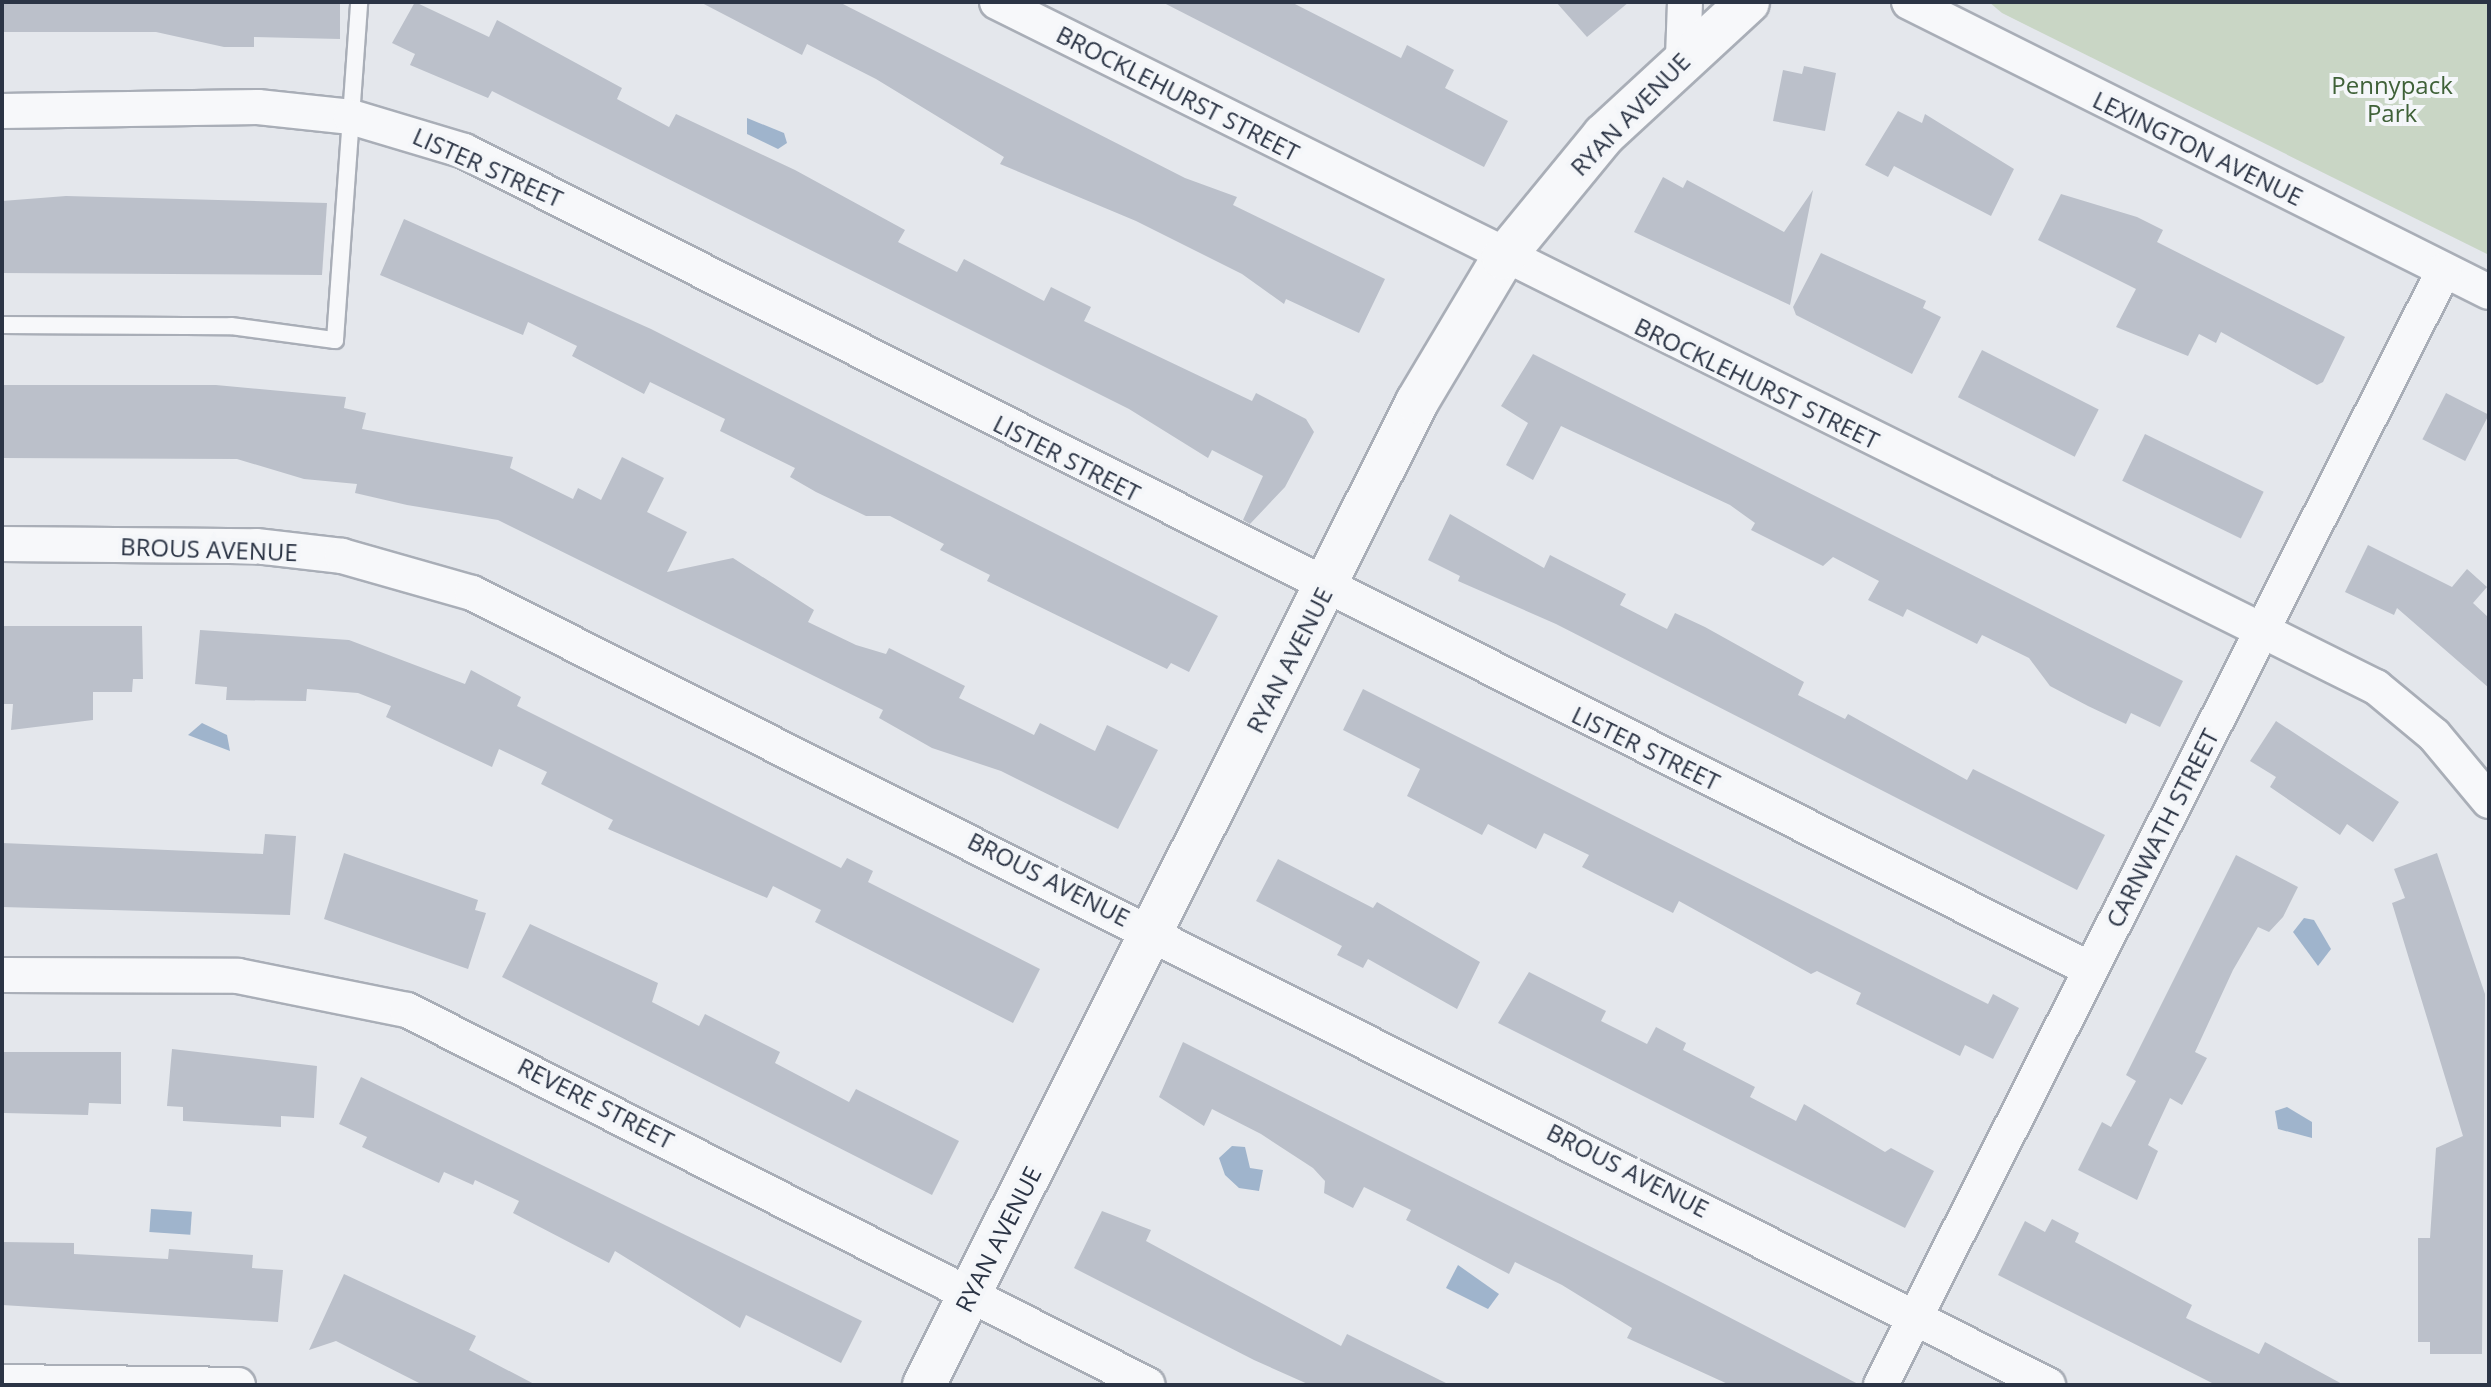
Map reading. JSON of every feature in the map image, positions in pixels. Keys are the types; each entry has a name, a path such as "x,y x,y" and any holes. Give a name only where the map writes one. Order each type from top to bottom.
{"street":[{"name":"BROCKLEHURST STREET","path":"997,2 1503,258 2376,687 2434,735 2489,801"},
{"path":"1683,57 1685,2"},
{"name":"RYAN AVENUE","path":"924,1385 1417,402 1503,258 1604,135 1683,57 1748,2"},
{"name":"LEXINGTON AVENUE","path":"1909,2 1963,18 2489,292"},
{"name":"LISTER STREET","path":"2,111 258,107 351,117 415,132 507,171 1325,588 2090,969"},
{"name":"CARNWATH STREET","path":"1881,1385 2444,270"},
{"name":"BROUS AVENUE","path":"2,544 256,546 342,556 459,589 1153,930 2048,1385"},
{"name":"REVERE STREET","path":"2,975 238,976 407,1010 1148,1385"},
{"path":"2,1382 238,1385"}],"lane":[{"path":"2,325 231,326 335,340 359,2"}],"green space":[{"name":"Pennypack Park","path":"1989,2 2489,2 2489,255 2002,13"}],"water":[{"path":"747,118 784,133 787,143 778,149 747,134"},
{"path":"202,723 227,735 230,751 188,735"},
{"path":"2304,918 2314,920 2331,949 2318,966 2293,932"},
{"path":"2287,1107 2312,1122 2312,1138 2278,1129 2275,1111"},
{"path":"1232,1146 1245,1147 1250,1168 1263,1170 1259,1191 1239,1188 1225,1175 1219,1158"},
{"path":"151,1209 192,1212 190,1235 149,1232"},
{"path":"1458,1265 1499,1294 1488,1309 1446,1288"}],"building":[{"path":"2,2 340,2 340,39 254,37 254,47 224,47 156,32 2,32"},
{"path":"415,2 489,37 497,20 622,88 617,99 669,127 676,114 795,170 905,230 898,242 957,272 964,259 1044,301 1051,287 1091,307 1084,321 1252,401 1256,393 1306,419 1314,432 1285,487 1250,524 1243,520 1263,476 1212,450 1208,458 1129,409 492,91 488,98 410,65 415,54 392,43"},
{"path":"700,2 839,2 1185,178 1237,197 1233,205 1385,279 1359,333 1286,299 1284,304 1242,274 1136,221 1000,164 1004,157 876,79 807,44 802,55"},
{"path":"1162,2 1291,2 1401,58 1407,45 1454,70 1445,88 1508,121 1484,167"},
{"path":"1556,2 1629,2 1587,37"},
{"path":"1804,66 1836,73 1825,131 1773,121 1783,70 1802,74"},
{"path":"1898,111 1922,123 1925,114 2014,169 1991,216 1894,166 1888,177 1865,165"},
{"path":"1663,177 1683,188 1687,180 1784,232 1813,190 1790,305 1634,232"},
{"path":"2061,194 2137,217 2163,230 2157,242 2345,337 2323,382 2317,385 2221,332 2216,343 2199,334 2188,356 2116,327 2136,289 2038,240"},
{"path":"66,196 327,203 322,275 2,273 2,201"},
{"path":"404,219 651,329 1218,616 1189,672 1171,663 1167,669 987,581 990,575 940,550 944,544 890,516 866,516 816,492 790,477 795,468 720,431 725,419 650,382 644,394 572,356 577,346 528,322 523,335 380,275"},
{"path":"1821,253 1926,301 1923,308 1941,317 1912,374 1796,315 1793,307"},
{"path":"1982,350 2099,409 2075,457 1958,397"},
{"path":"1533,354 2183,681 2160,727 2131,713 2126,724 2088,706 2050,686 2029,658 1982,635 1977,644 1907,609 1903,617 1868,600 1879,581 1833,557 1823,566 1751,530 1755,523 1730,505 1561,426 1533,480 1506,465 1528,423 1501,406"},
{"path":"2,385 216,385 346,397 344,408 366,413 362,429 513,457 510,468 573,499 578,488 601,500 622,457 664,478 647,512 687,532 667,572 733,558 814,610 808,622 856,645 886,654 889,648 965,686 959,698 1034,735 1040,723 1095,751 1107,725 1158,750 1118,829 1001,771 932,748 879,718 883,710 498,520 355,493 357,484 304,479 237,459 2,458"},
{"path":"2446,393 2489,415 2465,461 2422,439"},
{"path":"2145,434 2264,492 2241,539 2122,481"},
{"path":"1450,514 1544,568 1550,555 1626,594 1620,605 1667,629 1675,613 1705,627 1804,682 1798,695 1845,719 1848,714 1967,780 1973,769 2105,835 2077,890 1556,624 1458,581 1460,576 1428,560"},
{"path":"2368,545 2452,587 2467,569 2487,587 2473,603 2489,618 2489,688 2397,608 2394,615 2345,592"},
{"path":"2,626 142,626 143,679 133,679 132,692 93,692 93,720 11,730 13,704 2,704"},
{"path":"200,630 349,640 465,684 471,670 521,697 517,706 841,868 847,858 873,871 868,882 1040,969 1013,1023 815,922 821,910 773,886 767,898 608,829 613,820 541,784 547,772 499,749 492,767 386,717 391,706 358,693 307,689 306,701 226,700 227,687 195,684"},
{"path":"1363,689 1988,1004 1993,994 2019,1008 1993,1059 1965,1045 1960,1056 1856,1004 1861,993 1817,971 1811,974 1679,901 1673,913 1582,867 1589,855 1544,833 1536,849 1488,824 1482,835 1407,796 1420,769 1343,730"},
{"path":"2276,721 2399,802 2373,842 2347,824 2340,835 2270,787 2276,777 2250,761"},
{"path":"265,834 296,836 290,915 2,907 2,843 263,854"},
{"path":"344,853 478,900 475,910 486,913 468,969 324,919"},
{"path":"2437,853 2485,994 2482,1354 2430,1354 2430,1342 2418,1342 2418,1238 2430,1238 2436,1148 2463,1136 2392,903 2405,898 2394,869"},
{"path":"2236,855 2298,887 2283,917 2269,932 2258,927 2233,970 2195,1052 2207,1058 2182,1105 2170,1098 2148,1145 2158,1151 2137,1200 2078,1170 2102,1122 2111,1127 2136,1081 2126,1075"},
{"path":"1278,859 1373,908 1377,902 1480,962 1457,1009 1368,959 1363,968 1337,955 1342,946 1256,901"},
{"path":"530,924 658,983 652,1002 699,1026 705,1014 780,1052 775,1063 849,1102 856,1089 959,1141 932,1195 502,977"},
{"path":"1529,972 1606,1011 1601,1021 1647,1044 1656,1027 1686,1043 1683,1050 1755,1087 1750,1097 1796,1121 1804,1104 1885,1152 1891,1148 1934,1171 1905,1228 1498,1023"},
{"path":"1183,1042 1860,1385 1730,1385 1627,1338 1632,1328 1562,1285 1515,1262 1509,1274 1406,1220 1411,1210 1364,1187 1353,1208 1324,1193 1325,1181 1313,1168 1261,1134 1212,1109 1204,1126 1159,1097"},
{"path":"172,1049 317,1066 314,1118 281,1116 281,1127 183,1121 183,1107 167,1106"},
{"path":"2,1052 121,1052 121,1104 89,1103 88,1115 4,1113"},
{"path":"361,1077 862,1321 841,1363 746,1315 740,1328 615,1251 609,1263 513,1213 519,1201 475,1180 473,1185 444,1172 439,1183 362,1147 367,1137 339,1124"},
{"path":"1102,1211 1151,1230 1146,1241 1341,1346 1347,1334 1450,1385 1310,1385 1254,1360 1074,1268"},
{"path":"2052,1219 2079,1233 2075,1242 2192,1305 2186,1318 2259,1354 2265,1342 2344,1385 2216,1385 1998,1275 2025,1221 2045,1232"},
{"path":"2,1242 74,1243 74,1254 168,1259 169,1249 253,1255 252,1268 283,1270 278,1322 2,1305"},
{"path":"344,1274 476,1336 469,1350 536,1385 423,1385 336,1341 309,1350"}]}
